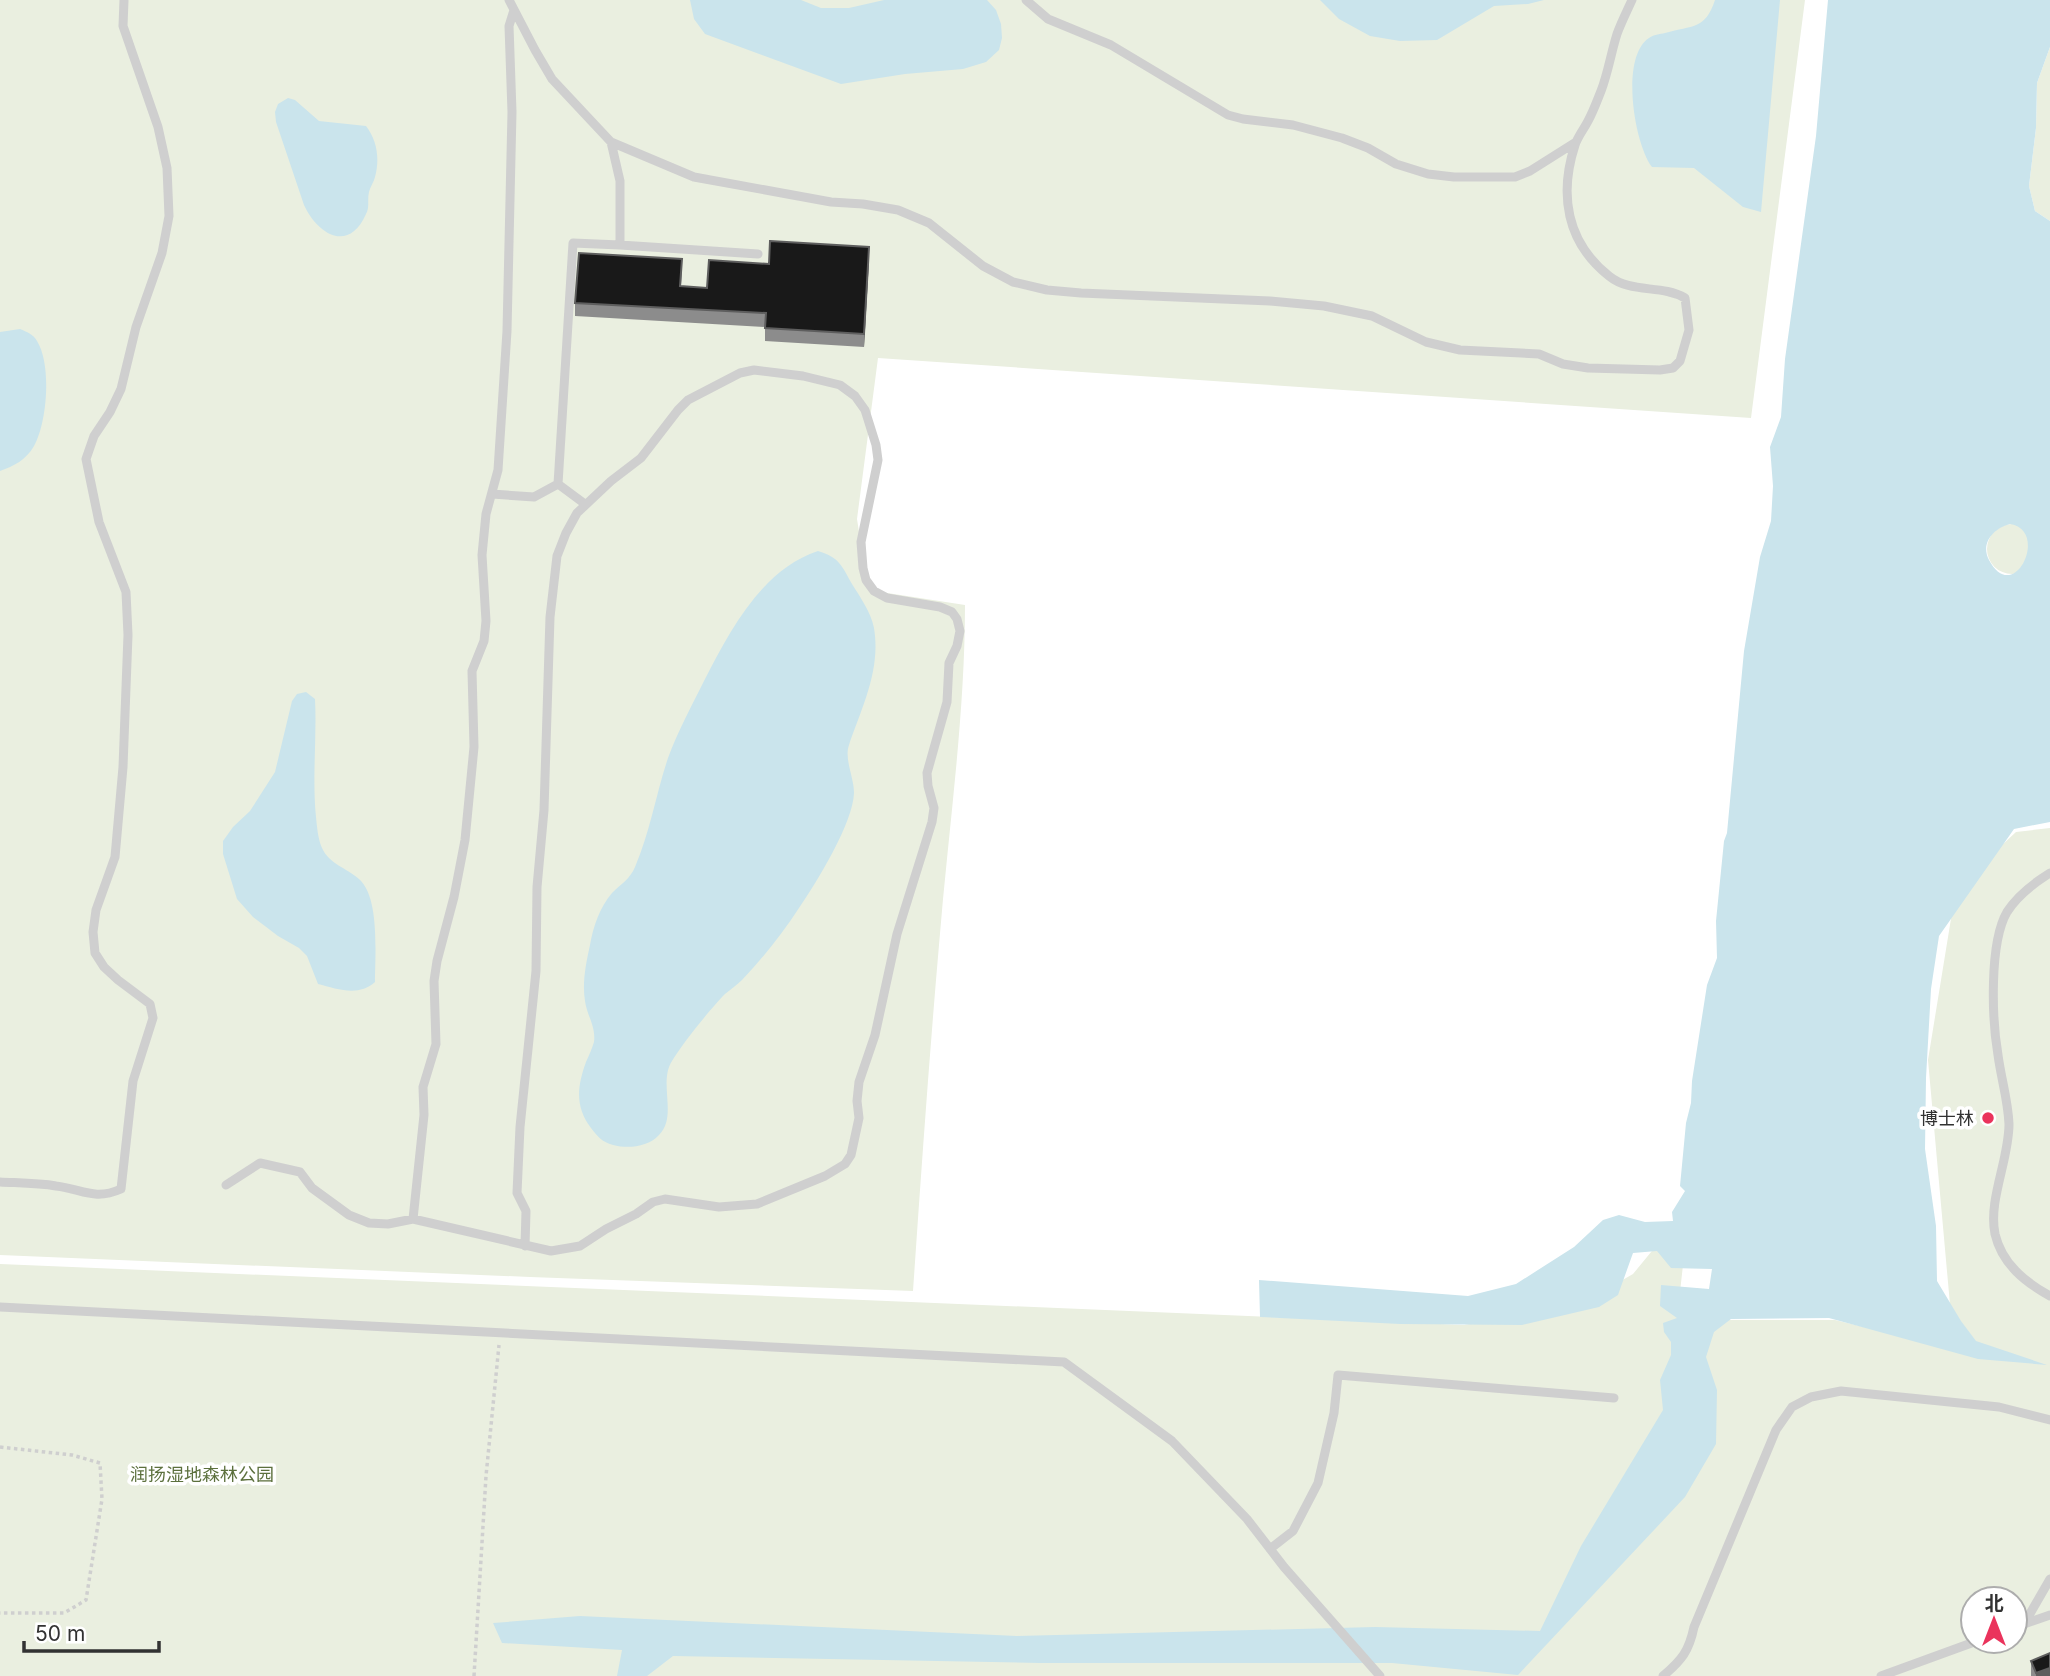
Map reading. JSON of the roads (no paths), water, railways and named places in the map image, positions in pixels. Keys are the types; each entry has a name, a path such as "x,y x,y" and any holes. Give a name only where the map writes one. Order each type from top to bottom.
{"lane":[{"path":"0,1182 57,1186 92,1195 107,1195 121,1189 133,1081 153,1018 150,1004 104,967 95,953 93,932 96,910 115,857 123,767 128,635 126,593 99,522 86,459 94,436 121,389 136,327 162,253 169,216 167,168 159,127 123,26 124,0"},
{"path":"509,0 552,79 611,142 694,177 831,202 898,210 929,223 983,266 1013,282 1047,290 1324,306 1372,316 1426,342 1460,350 1539,354 1588,368 1660,370 1674,368 1680,361 1689,330 1685,298 1674,292 1628,286 1609,276 1583,246 1572,226 1566,205 1576,142 1602,89 1617,33 1632,0"},
{"path":"1026,0 1048,19 1111,45 1228,115 1293,125 1342,138 1368,148 1396,164 1428,174 1515,177 1530,171 1576,142"},
{"path":"413,1219 424,1115 423,1087 436,1044 434,981 465,840 474,747 472,671 484,641 486,621 482,555 486,514 498,470 507,331 512,112 509,26 514,10"},
{"path":"611,142 620,181 620,245"},
{"path":"558,484 573,243 758,254"},
{"path":"226,1185 260,1163 300,1172 312,1188 349,1215 369,1223 388,1224 413,1219 525,1246 551,1251 580,1246 653,1202 665,1199 719,1207 757,1204 845,1164 851,1154 859,1118 859,1082 875,1035 897,934 932,822 934,808 927,772 947,702 949,663 960,631 952,612 940,607 887,598 874,591 866,580 861,542 864,519 874,488 878,460 876,445 865,410 855,396 840,385 775,370 754,370 740,373 688,400 641,458 585,504 566,533 557,556 550,617 544,810 537,887 536,971 520,1127 517,1193 526,1211 525,1246"},
{"path":"492,494 534,497 558,484"},
{"path":"558,484 585,504"},
{"path":"2050,873 2014,902 2005,915 1996,957 1992,1009 2009,1123 2007,1152 1993,1214 1996,1236 2007,1262 2023,1279 2050,1296"},
{"path":"0,1307 1063,1362 1171,1441 1247,1519 1380,1676"},
{"path":"1270,1549 1293,1531 1318,1483 1334,1413 1338,1375 1614,1398"},
{"path":"1663,1676 1679,1663 1690,1645 1694,1627 1776,1430 1792,1407 1811,1397 1841,1391 1999,1407 2050,1420"},
{"path":"2029,1610 2050,1579"},
{"path":"2029,1622 2050,1615"},
{"path":"1881,1676 1959,1648"}],"water":[{"path":"690,0 801,0 821,8 849,8 884,0 987,0 996,10 1002,38 999,50 986,62 963,69 905,74 841,84 705,34 694,19"},
{"path":"1320,0 1544,0 1494,6 1437,40 1400,41 1370,36 1339,19"},
{"path":"1715,0 1780,0 1761,212 1743,207 1694,168 1652,167 1635,121 1632,81 1640,48 1652,36 1702,22"},
{"path":"1828,0 2050,0 2050,47 2037,83 2036,128 2029,186 2035,211 2050,221 2050,822 2014,829 1939,936 1931,989 1925,1149 1936,1226 1937,1281 1976,1341 2047,1365 1978,1359 1829,1318 1731,1319 1714,1332 1706,1357 1717,1390 1716,1444 1685,1497 1518,1675 1392,1663 1040,1663 673,1656 647,1676 617,1676 622,1650 502,1643 493,1623 580,1616 1017,1636 1375,1627 1540,1631 1581,1546 1663,1410 1660,1380 1671,1355 1671,1342 1664,1332 1663,1323 1677,1318 1660,1306 1661,1285 1709,1289 1712,1269 1671,1268 1657,1251 1633,1253 1618,1295 1599,1307 1522,1325 1400,1324 1260,1317 1259,1280 1468,1296 1516,1284 1574,1247 1603,1220 1619,1215 1645,1222 1673,1221 1672,1212 1685,1191 1680,1186 1686,1123 1707,985 1717,958 1716,921 1744,651 1760,557 1771,521 1773,486 1770,447 1781,417 1785,359 1816,136","holes":["2010,524 2022,529 2028,550 2024,562 2017,571 2008,575 1999,572 1989,560 1987,542 1999,529"]},
{"path":"288,98 295,100 319,121 366,126 373,137 377,163 369,192 368,209 359,226 351,233 343,236 325,231 317,225 304,205 276,122 278,104"},
{"path":"20,329 34,337 42,351 46,379 45,409 31,451 19,462 0,471 0,332"},
{"path":"818,551 831,556 842,567 868,610 874,628 873,673 848,750 854,793 848,820 824,868 786,927 750,972 713,1008 672,1061 667,1079 667,1119 659,1135 638,1146 609,1144 598,1137 586,1120 579,1096 583,1071 594,1042 584,987 595,924 612,893 635,867 672,748 736,623 749,604 780,572"},
{"path":"306,692 315,699 315,802 321,844 329,858 366,887 373,912 375,982 355,991 318,984 307,956 253,917 237,899 223,854 223,841 250,811 275,772 292,701 297,694"}],"place":[{"name":"博士林","path":"1988,1118"}],"park label":[{"name":"润扬湿地森林公园","path":"202,1474"}]}
